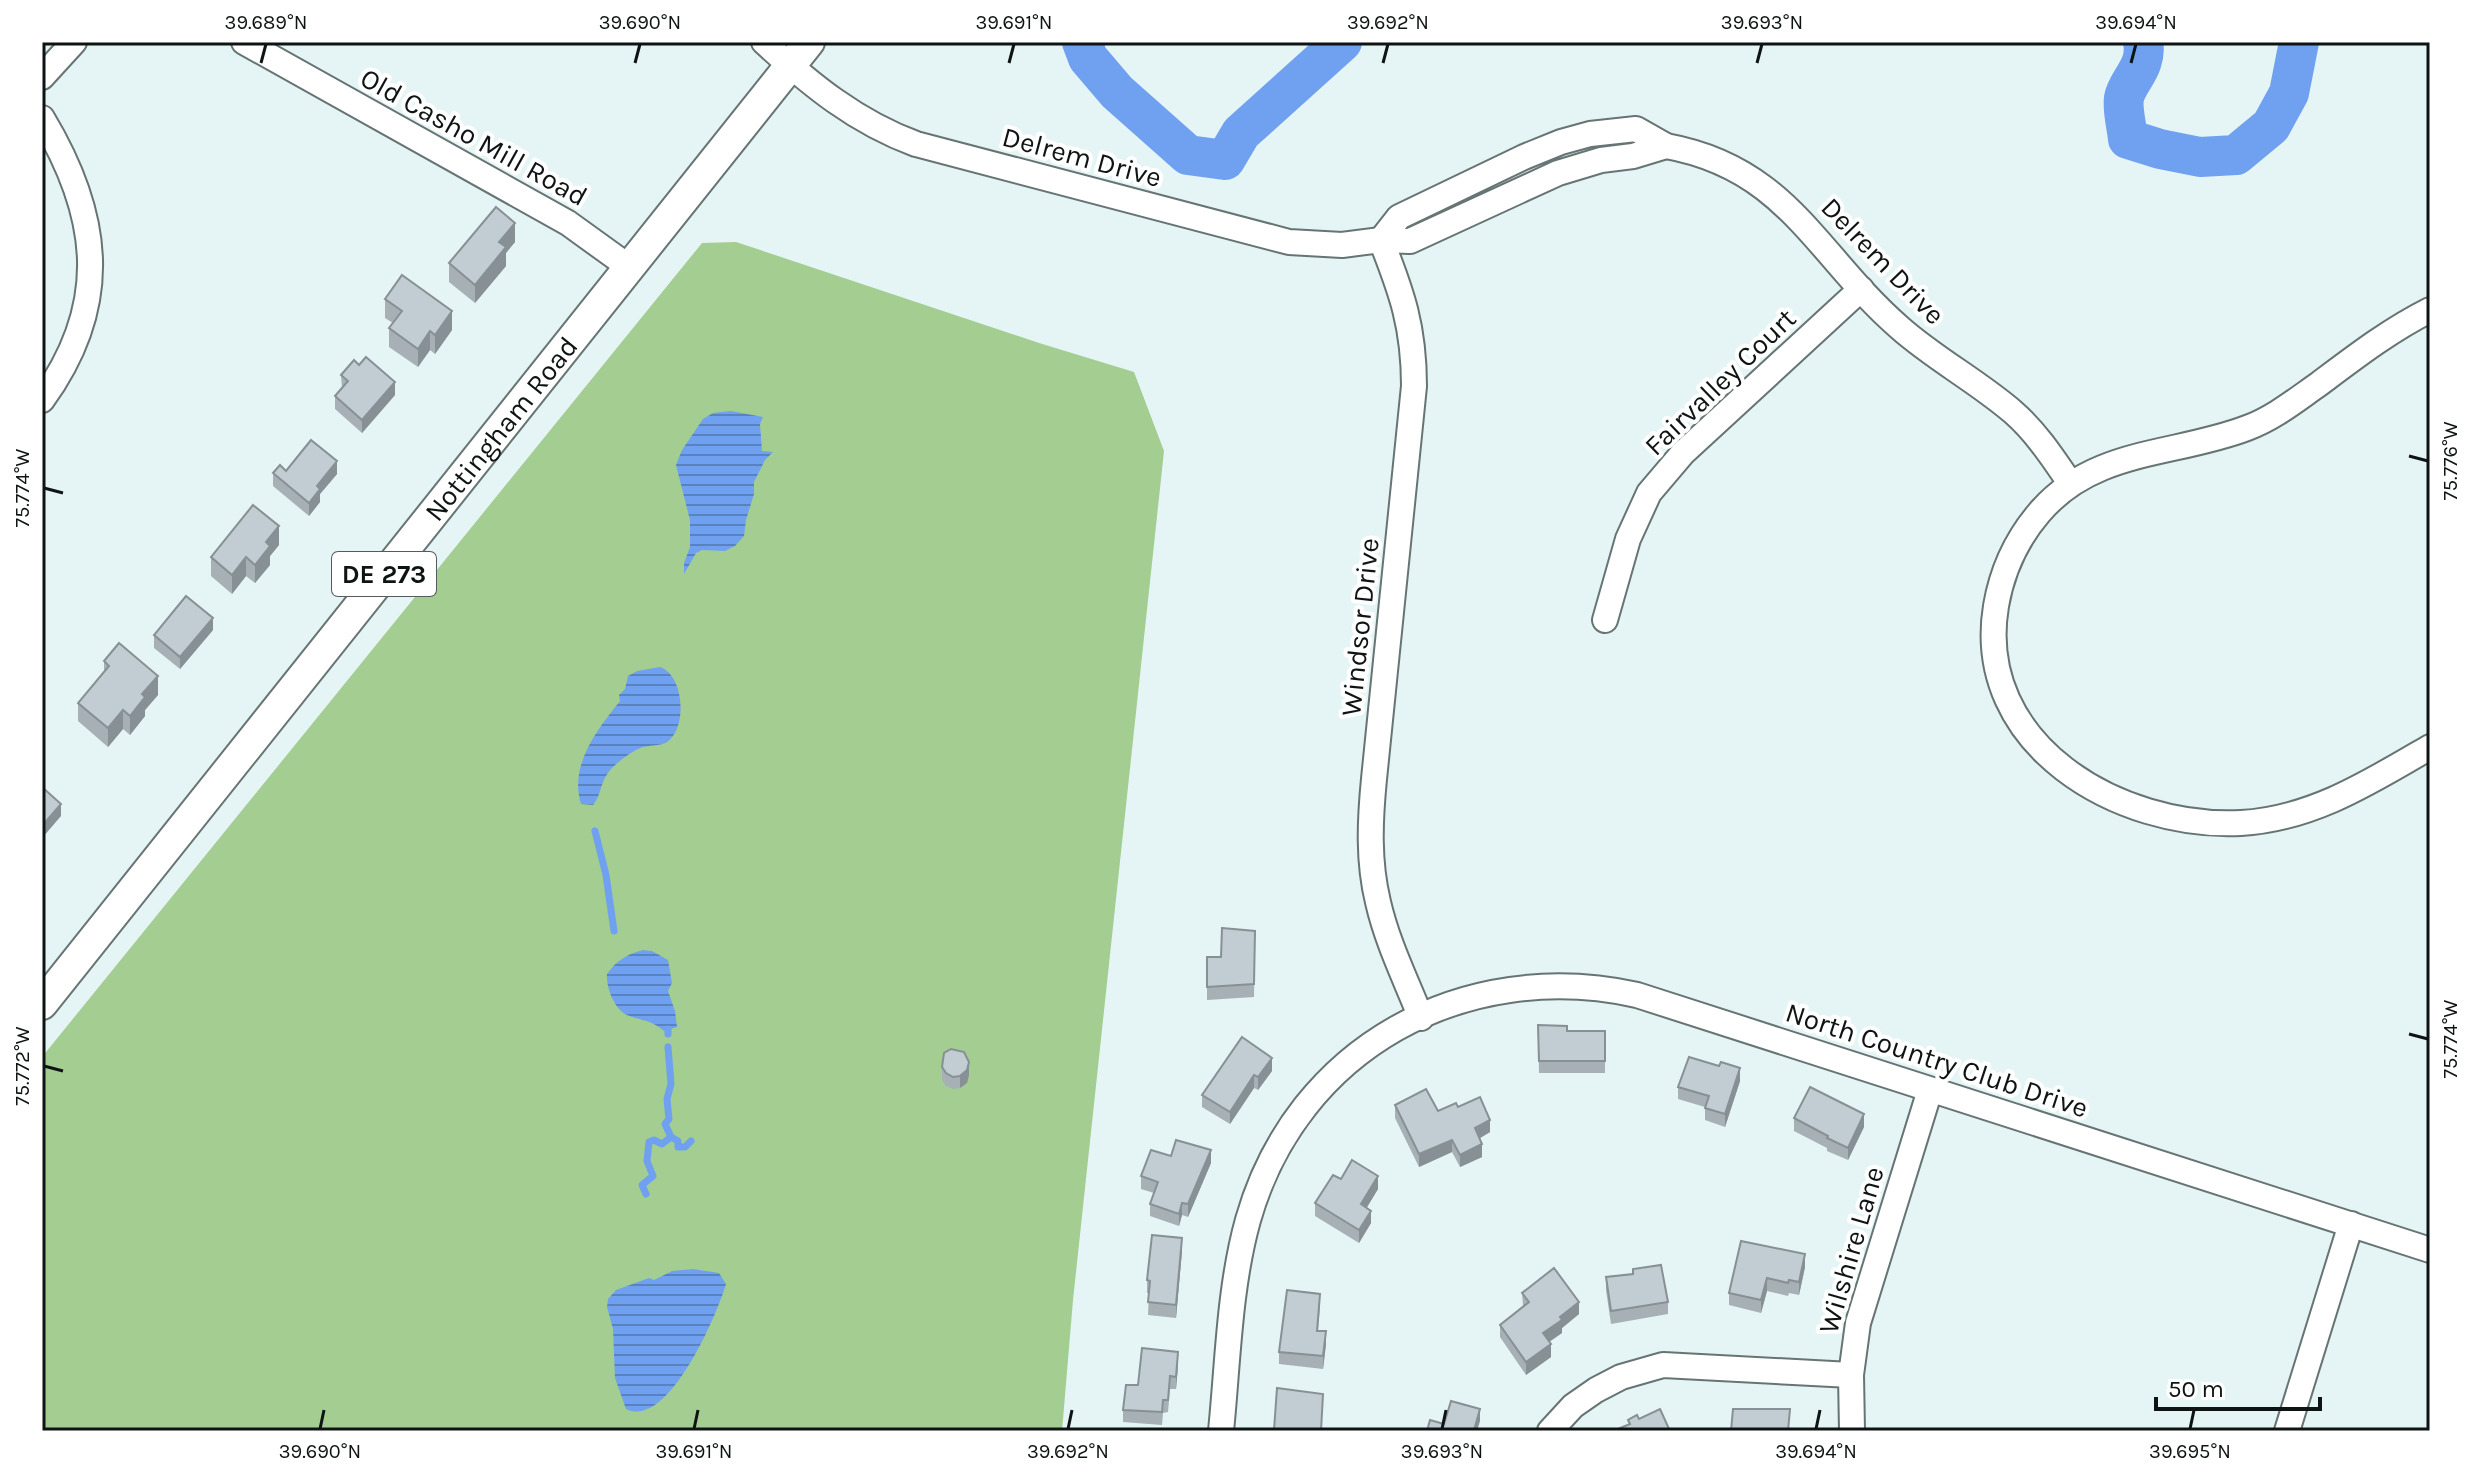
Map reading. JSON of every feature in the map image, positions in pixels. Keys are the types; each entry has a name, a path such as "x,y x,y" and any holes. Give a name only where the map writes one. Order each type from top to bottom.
{"main road":[{"name":"Nottingham Road","path":"42,1004 809,42"}],"street":[{"path":"42,77 74,42"},
{"name":"Old Casho Mill Road","path":"244,42 568,223 629,267"},
{"name":"Delrem Drive","path":"764,42 852,114 916,144 1289,242 1342,245 1381,240 1399,217 1561,142 1590,134 1636,129 1666,146 1714,158 1741,171 1768,190 1794,212 1898,327 2015,413 2038,438 2070,483"},
{"path":"42,118 69,168 77,191 90,256 85,315 76,343 61,374 42,400"},
{"name":"Windsor Drive","path":"1381,240 1411,329 1414,386 1370,838 1378,901 1421,1018"},
{"name":"Fairvalley Court","path":"1605,620 1628,539 1649,493 1683,453 1861,289"},
{"path":"2428,751 2298,814 2241,823 2209,823 2149,813 2106,795 2058,765 2024,728 2009,701 1996,658 1994,617 2008,562 2021,536 2055,495 2070,483 2106,466 2247,428 2276,415 2379,340 2430,310"},
{"name":"North Country Club Drive","path":"1221,1431 1241,1253 1258,1190 1291,1130 1326,1082 1363,1048 1421,1018 1484,993 1510,988 1543,984 1605,988 1673,1005 2430,1250"},
{"name":"Wilshire Lane","path":"1852,1431 1851,1375 1855,1336 1930,1090"},
{"path":"2287,1431 2351,1224"},
{"path":"1550,1431 1573,1406 1596,1390 1621,1377 1663,1365 1851,1375"}],"green space":[{"path":"736,242 1134,372 1164,451 1073,1300 1062,1431 42,1431 42,1057 702,243"}],"water":[{"path":"731,411 763,417 760,424 762,451 773,452 765,460 754,482 744,536 725,551 702,550 696,553 684,574 690,547 690,520 676,465 682,450 703,419 713,413"},
{"path":"660,667 674,680 678,691 680,714 674,735 665,743 643,747 622,759 608,773 593,805 581,804 578,790 582,762 594,736 620,701 619,695 625,689 628,676"},
{"path":"643,950 652,951 668,960 672,983 668,991 677,1027 664,1031 650,1022 627,1015 618,1008 612,997 607,974 622,959"},
{"path":"693,1269 719,1273 726,1284 701,1343 674,1387 658,1403 642,1411 626,1409 615,1378 608,1299 616,1290 649,1278 654,1280 672,1271"}],"building":[{"path":"496,207 515,223 499,242 506,247 475,285 449,263"},
{"path":"402,275 452,311 435,335 430,331 418,349 389,328 402,311 385,299"},
{"path":"366,357 395,382 362,420 335,396 348,381 341,375 354,360 359,365"},
{"path":"311,440 337,461 317,486 320,489 309,503 273,473 280,465 286,471"},
{"path":"253,505 279,526 266,542 270,546 255,565 246,557 232,575 211,557"},
{"path":"186,596 213,618 180,657 154,635"},
{"path":"119,643 158,676 142,694 145,697 130,716 123,710 108,728 78,703 109,666 104,661"},
{"path":"42,787 61,804 42,826"},
{"path":"1222,928 1255,931 1254,984 1207,987 1207,957 1221,957"},
{"path":"1538,1025 1567,1026 1567,1031 1605,1031 1605,1061 1539,1061"},
{"path":"1242,1037 1272,1058 1258,1077 1254,1075 1230,1112 1202,1095"},
{"path":"951,1049 964,1052 969,1062 967,1070 960,1076 953,1077 942,1067 944,1053"},
{"path":"1689,1057 1719,1066 1721,1062 1740,1068 1725,1114 1705,1108 1709,1096 1678,1087"},
{"path":"1810,1087 1864,1114 1848,1148 1794,1118"},
{"path":"1426,1089 1438,1111 1456,1103 1458,1107 1480,1097 1490,1120 1475,1128 1482,1144 1460,1155 1452,1140 1419,1154 1395,1105"},
{"path":"1176,1140 1211,1150 1188,1204 1182,1203 1179,1214 1150,1204 1158,1182 1141,1176 1151,1150 1171,1156"},
{"path":"1352,1160 1378,1176 1361,1204 1371,1211 1359,1230 1315,1203 1333,1175 1341,1179"},
{"path":"1152,1235 1182,1238 1176,1305 1148,1302"},
{"path":"1741,1241 1805,1254 1799,1282 1767,1278 1761,1300 1729,1293"},
{"path":"1661,1265 1668,1302 1611,1311 1606,1277 1633,1274 1633,1269"},
{"path":"1554,1268 1579,1302 1560,1317 1562,1320 1543,1333 1551,1344 1526,1362 1500,1325 1529,1302 1522,1293"},
{"path":"1287,1290 1320,1294 1317,1331 1326,1331 1323,1356 1279,1352"},
{"path":"1142,1348 1178,1352 1176,1377 1170,1376 1168,1400 1163,1400 1162,1412 1123,1410 1126,1385 1138,1385"},
{"path":"1277,1388 1323,1394 1321,1431 1274,1430"},
{"path":"1451,1401 1480,1409 1474,1430 1477,1431 1427,1431 1430,1420 1444,1424"},
{"path":"1660,1409 1670,1431 1613,1431 1630,1424 1628,1420 1637,1415 1639,1419"},
{"path":"1733,1409 1790,1409 1788,1431 1731,1431"}],"waterway":[{"path":"1082,42 1088,58 1117,92 1188,155 1225,160 1241,133 1342,42"},
{"path":"2143,42 2143,59 2124,98 2128,139 2200,157 2236,155 2271,126 2289,93 2299,42"},
{"path":"595,831 606,875 614,931"},
{"path":"668,1029 668,1034"},
{"path":"668,1047 671,1084 667,1099 669,1119 665,1124 671,1137 678,1141 678,1147 685,1147 691,1141"},
{"path":"646,1194 642,1185 653,1176 647,1161 649,1142 654,1140 662,1144 671,1137"}]}
